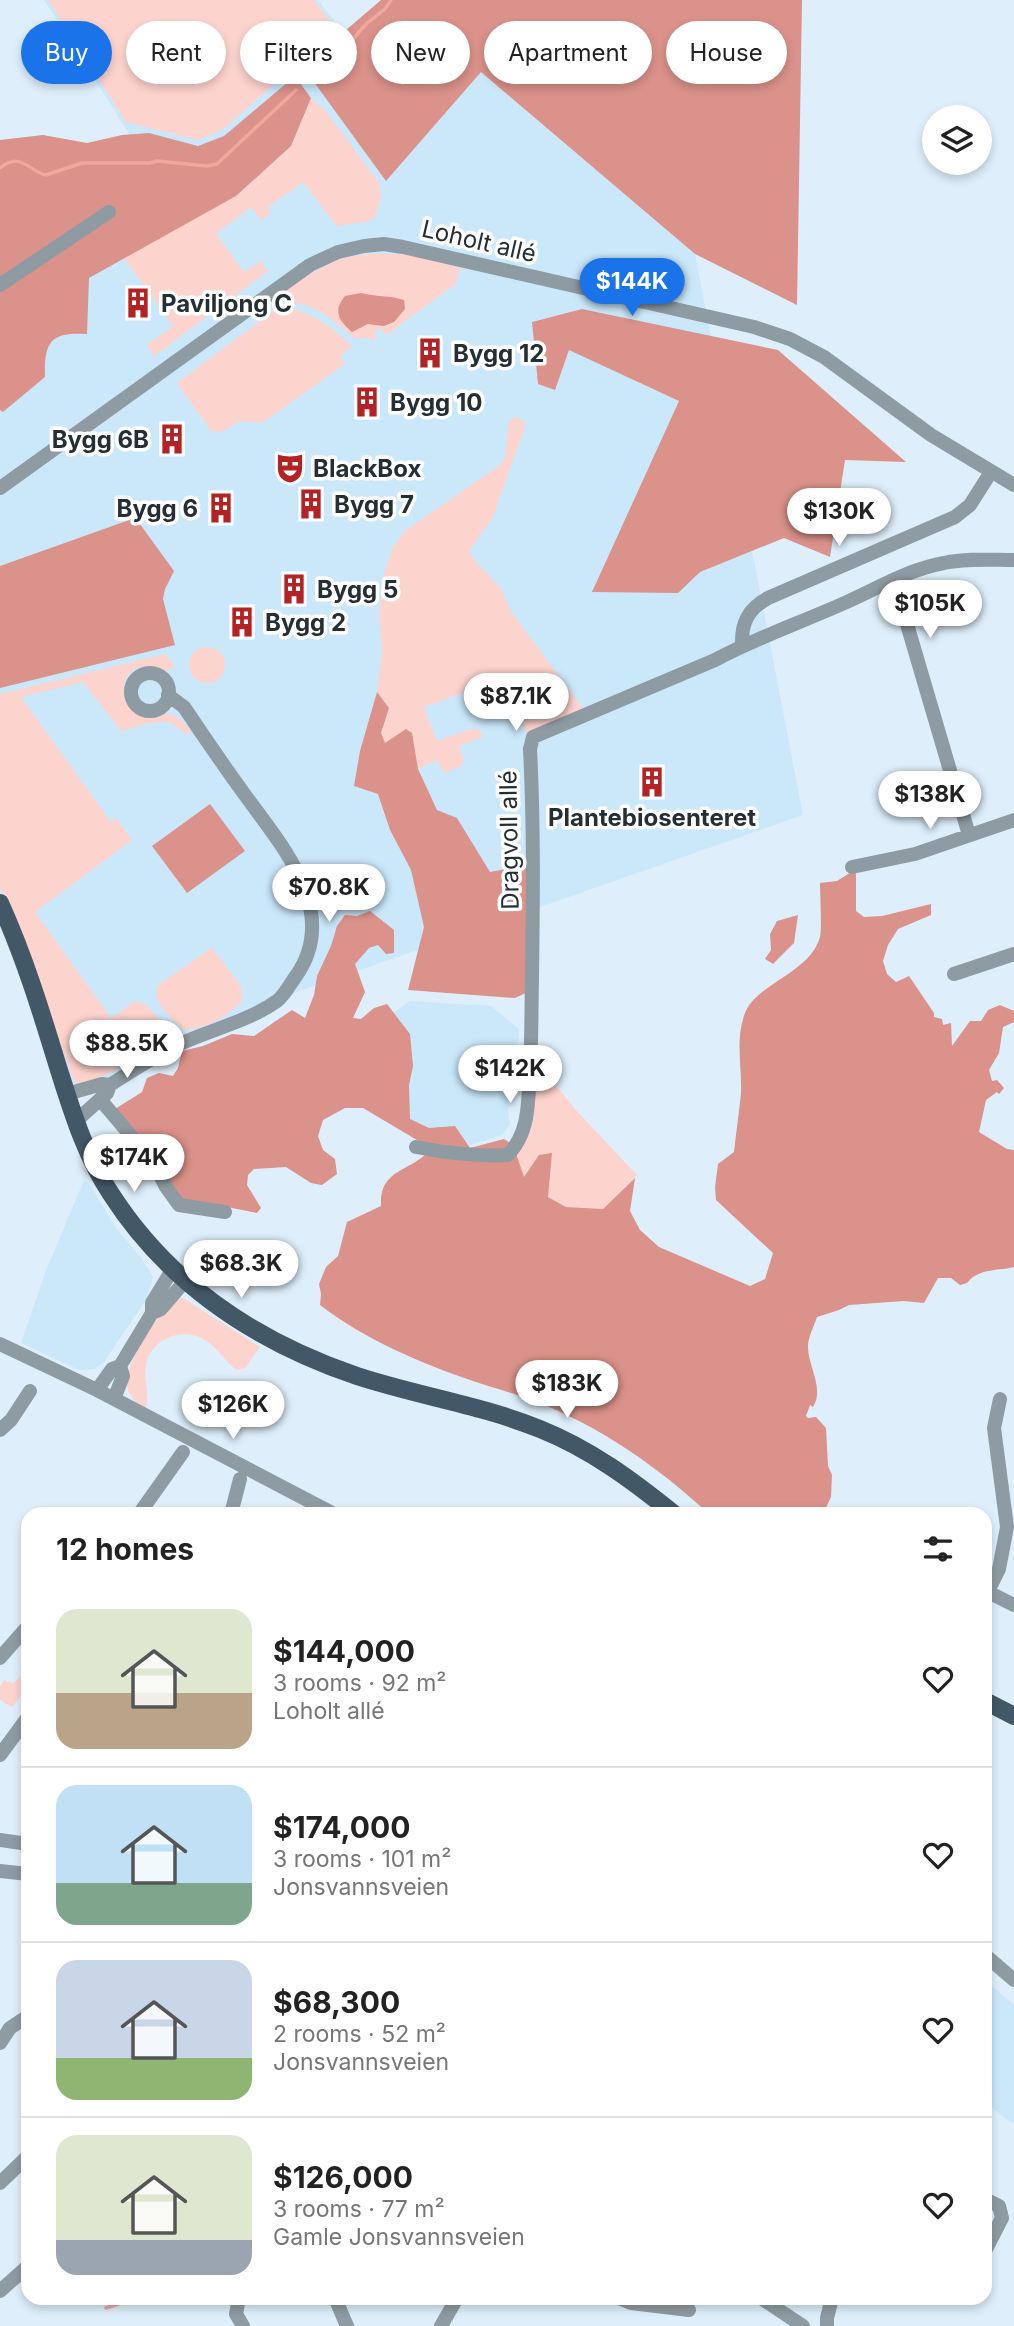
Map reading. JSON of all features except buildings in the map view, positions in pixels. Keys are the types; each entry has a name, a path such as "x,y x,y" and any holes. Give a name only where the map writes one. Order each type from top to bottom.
{"main road":[{"path":"0,902 20,946 88,1154 111,1195 150,1246 179,1275 246,1326 314,1360 359,1376 511,1418 572,1444 629,1478 665,1507"},
{"path":"992,1705 1014,1716"},
{"path":"992,1717 1014,1728"}],"street":[{"path":"0,285 110,212"},
{"name":"Loholt allé","path":"0,488 310,265 338,252 384,244 754,327 790,339 824,357 931,435 1014,485"},
{"path":"742,646 743,625 751,610 761,601 955,517 970,505 991,472"},
{"name":"Dragvoll allé","path":"416,1147 456,1154 508,1155 521,1136 527,1114 531,1038 534,859 530,749 533,737 716,660 742,646 894,580 942,563 974,559 1014,560"},
{"path":"894,580 969,835"},
{"path":"76,1121 107,1093 110,1085 152,1058 239,1022 280,998 302,968 312,941 312,913 302,877 184,708 168,695"},
{"path":"852,867 915,854 1014,820"},
{"path":"954,974 1014,954"},
{"path":"67,1094 102,1084 110,1085"},
{"path":"104,1104 154,1163 179,1205 225,1212"},
{"path":"97,1390 112,1369 120,1366 152,1313 161,1309 179,1275"},
{"path":"0,1344 97,1390 321,1507"},
{"path":"114,1399 122,1376 120,1366"},
{"path":"0,1430 11,1420 30,1391"},
{"path":"992,1583 999,1569 1010,1527 994,1428 1000,1399"},
{"path":"144,1507 183,1452"},
{"path":"232,1507 240,1479"},
{"path":"992,1597 1014,1605"},
{"path":"0,1658 21,1634"},
{"path":"0,1755 21,1726"},
{"path":"0,1840 21,1843"},
{"path":"0,1871 21,1873"},
{"path":"992,1961 1014,1980"},
{"path":"0,2043 10,2028 21,2021"},
{"path":"0,2183 21,2163"},
{"path":"992,2202 999,2206 1002,2218 992,2237"},
{"path":"0,2291 21,2272"},
{"path":"238,2305 236,2314 243,2326"},
{"path":"338,2305 347,2326"},
{"path":"442,2326 453,2305"},
{"path":"647,2305 688,2310"},
{"path":"772,2305 803,2326"},
{"path":"827,2326 830,2305"}],"shaded area":[{"path":"44,0 318,0 334,21 240,21 240,84 357,84 357,69 371,69 371,84 470,84 470,72 481,72 484,75 484,84 495,84 695,254 803,815 280,998 91,1086 70,1084 0,903 0,337 179,212 97,84 112,84 112,21 57,21"},
{"path":"48,0 314,0 330,21 240,21 240,84 274,84 222,130 198,140 126,122 102,84 112,84 112,21 61,21"},
{"path":"381,0 802,0 797,305 695,254 495,84 652,84 652,21 484,21 484,75 481,72 386,181 315,84 357,84 357,21"},
{"path":"286,84 301,84 311,98 291,146 236,196 89,278 87,334 65,335 52,341 46,355 45,377 3,412 0,410 0,140 43,135 87,143 122,135 149,133 198,146 224,136"},
{"path":"311,98 325,110 379,183 381,197 375,218 337,226 303,182 268,207 271,213 261,220 251,207 216,234 244,272 261,261 268,271 154,356 147,345 173,326 124,258 236,196 291,146"},
{"path":"366,254 405,254 460,267 456,284 386,335 380,328 373,334 376,338 373,341 367,337 356,339 329,317 310,307 288,302 276,303 274,298 308,275 339,259"},
{"path":"361,293 404,300 405,309 394,322 384,326 368,324 352,332 340,319 339,306 345,296"},
{"path":"293,309 325,324 352,346 340,356 345,364 262,423 239,421 222,432 211,431 177,383 275,310"},
{"path":"582,309 778,350 906,462 845,460 830,557 784,538 700,572 678,593 592,592 679,401 569,350 555,390 538,384 532,322"},
{"path":"516,417 526,423 493,517 469,551 500,587 511,612 583,708 526,733 518,712 523,710 518,698 508,695 501,679 424,707 437,741 474,728 479,729 483,737 459,746 464,761 461,766 444,773 437,760 418,769 412,733 385,743 381,734 389,708 377,692 382,653 379,615 383,578 392,549 406,530 499,466 505,457 509,421"},
{"path":"132,519 137,520 174,571 163,599 175,645 0,688 0,566"},
{"path":"207,647 220,652 225,665 220,678 207,683 194,678 189,665 194,652"},
{"path":"165,654 175,666 168,671 148,666 135,669 124,683 126,702 142,715 176,716 192,733 183,733 170,723 162,722 121,731 83,682 21,697 111,822 116,818 132,840 35,912 111,1018 135,1001 140,1002 152,1011 164,1030 161,1044 152,1051 88,1084 74,1082 28,951 0,888 0,694"},
{"path":"377,692 389,708 381,733 385,743 406,729 412,733 418,769 437,810 457,818 490,872 528,865 528,992 515,998 408,990 424,927 411,870 390,830 378,794 354,786 360,751"},
{"path":"210,804 245,851 187,893 152,846"},
{"path":"856,869 856,911 864,917 882,916 931,904 931,915 898,929 888,945 883,961 887,974 896,982 909,976 934,1017 942,1019 943,1025 951,1023 952,1046 970,1021 981,1021 988,1010 1000,1005 1014,1011 1014,1022 1003,1027 999,1053 989,1070 992,1081 997,1080 1004,1088 999,1094 997,1092 986,1100 979,1132 1007,1149 1014,1150 1014,1267 983,1272 960,1285 951,1278 938,1278 924,1303 904,1301 849,1305 817,1317 810,1334 808,1353 817,1392 813,1407 810,1405 806,1416 816,1417 826,1428 828,1466 832,1475 831,1497 826,1507 701,1507 649,1464 605,1435 534,1401 413,1358 355,1329 320,1305 319,1284 326,1267 338,1256 347,1222 381,1206 382,1194 390,1178 427,1153 422,1143 363,1108 345,1108 323,1120 318,1136 323,1150 335,1159 337,1174 322,1185 311,1183 286,1167 254,1169 248,1175 247,1185 261,1208 257,1213 183,1202 115,1109 142,1092 147,1078 159,1073 173,1076 182,1051 232,1034 254,1036 292,1010 305,1018 314,995 317,976 337,926 345,915 357,916 370,911 394,930 394,953 386,954 378,945 369,948 355,964 365,992 353,1018 361,1019 374,1008 387,1004 410,1034 413,1066 409,1085 410,1119 429,1128 455,1126 470,1148 504,1139 513,1145 524,1177 539,1155 552,1153 548,1197 566,1207 603,1209 635,1178 630,1211 640,1230 659,1247 750,1286 765,1279 773,1253 716,1200 715,1187 718,1164 734,1152 741,1093 742,1023 751,1003 806,960 814,949 821,933 820,883 837,881"},
{"path":"798,915 794,943 773,964 765,959 771,950 770,934 777,921"},
{"path":"212,948 241,986 242,1001 217,1020 186,1030 166,1012 158,1001 156,989"},
{"path":"410,1001 491,1006 519,1029 515,1102 508,1108 510,1125 502,1135 467,1146 379,1110 366,1063 394,1012"},
{"path":"540,1066 575,1109 637,1175 603,1209 566,1207 523,1178 515,1155"},
{"path":"84,1180 91,1186 116,1228 140,1256 153,1277 146,1300 104,1362 94,1369 79,1370 21,1343 45,1273"},
{"path":"178,1298 183,1298 260,1347 245,1368 237,1370 214,1347 196,1336 177,1335 160,1342 146,1366 145,1409 129,1391 127,1377 140,1346 155,1322"},
{"path":"21,1676 21,1696 12,1707 0,1700 0,1687 4,1680 13,1683"},
{"path":"992,1986 1014,2005 1014,2122 1011,2123 992,2107"}],"waterway":[{"path":"357,34 391,0"},
{"path":"0,168 14,161 46,175 82,163 157,161 207,166 217,164 296,90"},
{"path":"106,2308 115,2305"}],"place":[{"name":"Paviljong C","path":"138,303"},
{"name":"Bygg 12","path":"430,353"},
{"name":"Bygg 10","path":"367,402"},
{"name":"Bygg 6B","path":"172,439"},
{"name":"BlackBox","path":"290,468"},
{"name":"Bygg 7","path":"311,504"},
{"name":"Bygg 6","path":"221,508"},
{"name":"Bygg 5","path":"294,589"},
{"name":"Bygg 2","path":"242,622"},
{"name":"Plantebiosenteret","path":"652,782"}]}
